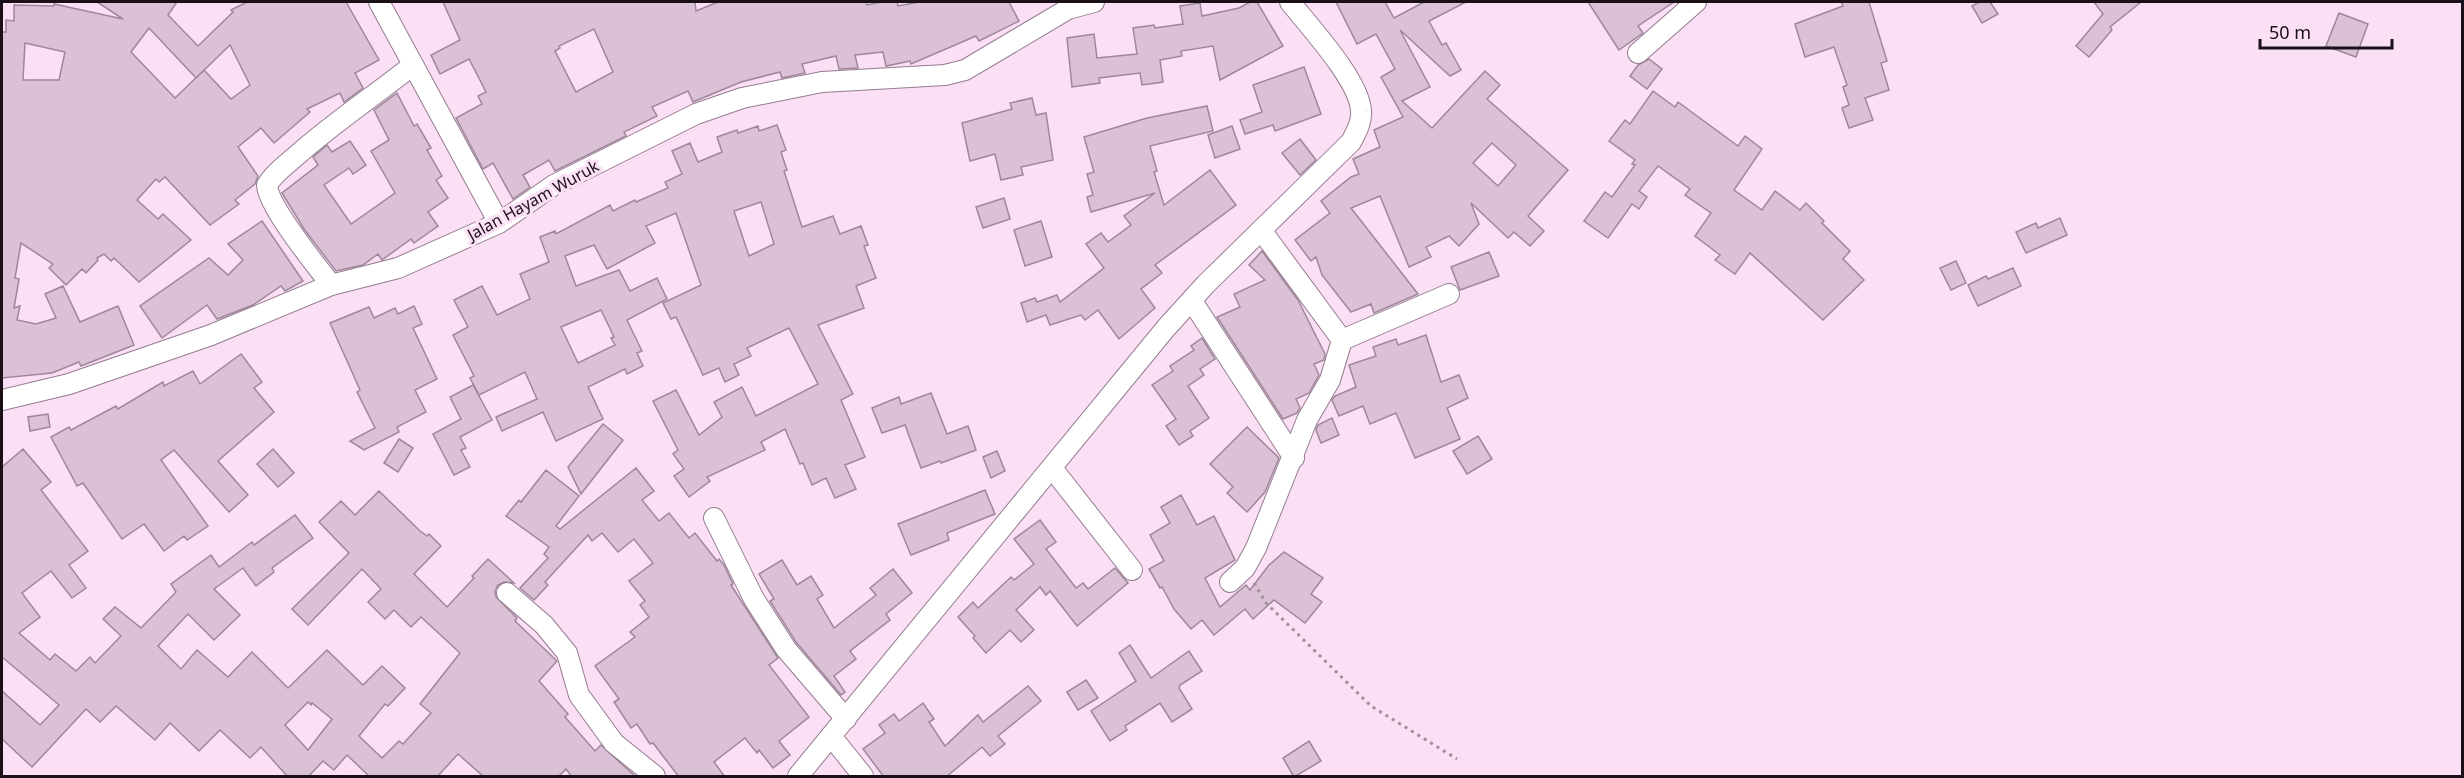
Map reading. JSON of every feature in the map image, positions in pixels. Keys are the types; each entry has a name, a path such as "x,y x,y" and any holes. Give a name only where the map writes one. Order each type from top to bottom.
{"street":[{"path":"379,2 499,223"},
{"name":"Jalan Hayam Wuruk","path":"2,400 69,384 211,335 331,285 398,268 499,223 554,185 696,114 742,98 810,84 945,75 965,70 1068,9 1094,2"},
{"path":"798,777 1166,328 1206,284 1351,142 1361,123 1362,109 1351,82 1290,2"},
{"path":"1638,53 1696,2"},
{"path":"331,285 289,229 268,193 267,185 279,170 330,126 413,65"},
{"path":"1261,230 1342,339"},
{"path":"1342,339 1449,294"},
{"path":"1192,301 1294,458"},
{"path":"1230,582 1245,568 1256,548 1294,458 1307,420 1330,380 1342,339"},
{"path":"1052,468 1132,570"},
{"path":"714,518 754,599 786,649 846,719"},
{"path":"507,593 544,625 567,653 579,696 614,743 655,777"},
{"path":"831,736 863,777"}],"path":[{"path":"1245,568 1266,603 1371,706 1457,759"}],"building":[{"path":"97,2 177,2 168,15 198,46 233,12 231,10 247,2 346,2 379,60 355,73 363,88 344,102 340,93 307,109 310,112 274,143 261,128 238,147 258,176 255,184 235,200 239,204 210,225 165,177 159,182 156,179 137,200 158,219 163,214 191,240 139,282 114,258 111,261 104,254 97,258 98,260 86,273 82,269 66,285 49,268 53,264 21,243 15,278 19,279 14,308 20,306 17,320 36,324 56,318 45,294 63,286 80,322 118,306 134,345 81,366 79,362 52,373 2,378 2,32 6,32 6,20 14,21 14,5 54,6 54,4 123,19","holes":["149,28 196,78 175,98 131,52","25,43 65,52 59,80 23,80","230,45 250,85 231,99 204,70"]},
{"path":"443,2 695,2 696,11 718,2 866,2 867,5 897,2 898,6 919,2 1009,2 1019,21 979,41 976,36 911,64 910,61 886,66 883,52 855,55 858,68 839,69 836,56 802,64 805,73 782,78 780,72 741,82 693,102 688,91 652,107 657,116 624,132 626,136 555,171 549,160 523,175 530,187 513,199 493,163 483,169 456,118 482,104 478,96 486,92 469,59 440,74 431,55 460,40","holes":["594,29 613,72 576,92 555,51 560,48 559,46"]},
{"path":"1250,2 1257,2 1283,46 1220,80 1213,46 1181,51 1182,56 1160,60 1163,82 1142,85 1140,73 1099,78 1100,83 1072,87 1067,38 1094,34 1097,58 1137,54 1133,28 1183,24 1180,6 1200,3 1202,16 1239,8"},
{"path":"1336,2 1385,2 1394,18 1424,2 1466,2 1429,21 1442,45 1446,43 1461,70 1450,76 1400,30 1430,87 1402,101 1432,128 1485,71 1500,85 1487,99 1568,170 1528,216 1544,231 1530,246 1514,232 1508,238 1471,203 1479,224 1459,246 1449,236 1426,247 1431,257 1409,267 1380,196 1351,208 1418,294 1374,313 1371,304 1351,312 1322,275 1316,257 1311,261 1295,240 1330,213 1321,201 1351,177 1359,174 1353,159 1380,147 1374,130 1403,117 1381,77 1395,69 1376,34 1357,44","holes":["1492,143 1516,165 1498,186 1473,163"]},
{"path":"1588,2 1674,2 1638,26 1643,33 1619,50"},
{"path":"1841,2 1869,2 1887,61 1881,63 1889,90 1865,98 1873,120 1849,128 1842,108 1849,105 1843,87 1847,85 1834,47 1805,57 1795,24 1843,6"},
{"path":"1979,2 1990,2 1998,14 1982,23 1972,6"},
{"path":"2094,2 2141,2 2110,27 2112,30 2089,57 2076,46 2103,14"},
{"path":"2339,13 2368,24 2356,57 2326,46"},
{"path":"1649,59 1662,69 1647,89 1630,76 1638,65"},
{"path":"1304,67 1321,114 1275,131 1273,125 1245,134 1240,120 1262,112 1253,85"},
{"path":"1653,91 1675,107 1678,102 1738,146 1745,136 1762,149 1734,190 1762,210 1775,191 1800,210 1806,203 1850,251 1843,259 1864,280 1823,320 1750,253 1735,274 1715,260 1720,255 1695,236 1711,213 1685,195 1690,189 1658,166 1639,191 1647,197 1639,209 1632,204 1608,238 1584,221 1605,192 1612,197 1635,165 1632,164 1635,160 1609,141 1625,120 1630,124"},
{"path":"397,93 414,126 417,124 431,148 427,150 442,176 436,180 448,198 428,212 438,226 414,243 411,239 382,260 378,254 363,265 336,271 304,229 282,193 318,165 313,157 327,145 332,152 350,141 366,165 353,174 349,168 324,185 351,224 395,193 371,151 389,140 374,110"},
{"path":"1032,98 1036,115 1046,113 1053,160 1021,167 1023,175 1001,180 995,154 970,161 962,123 1012,109 1010,103"},
{"path":"1207,106 1213,131 1150,146 1157,171 1154,172 1164,205 1210,170 1236,205 1155,265 1162,273 1141,289 1155,308 1119,339 1098,310 1085,320 1081,315 1050,325 1046,315 1027,322 1021,303 1035,298 1037,302 1057,295 1060,302 1104,268 1086,244 1101,233 1108,242 1131,225 1124,216 1155,193 1091,212 1087,197 1093,195 1087,174 1094,172 1084,137 1147,118"},
{"path":"777,125 786,150 781,152 787,170 784,171 802,227 833,216 840,234 861,226 868,245 864,246 876,278 856,286 864,308 818,325 853,394 841,400 865,457 845,465 856,489 835,498 826,478 812,485 785,429 761,442 765,450 707,477 710,481 689,497 674,476 684,469 673,454 678,450 653,401 676,390 699,435 722,417 714,402 742,387 756,416 818,384 789,328 747,348 751,356 734,364 739,375 725,382 719,368 703,375 676,317 671,319 663,303 701,285 676,213 646,226 655,243 607,269 594,245 565,256 576,286 619,270 630,291 657,278 667,299 627,320 642,351 637,353 643,366 627,374 625,369 588,387 603,419 556,441 543,412 502,431 496,417 537,399 525,372 479,395 470,378 474,376 453,335 468,327 454,300 482,286 497,315 530,299 520,274 549,262 540,237 555,231 556,234 610,205 613,211 668,188 665,182 682,174 672,151 690,143 698,162 722,152 717,137 758,126 759,131","holes":["761,202 774,244 749,256 734,211","601,310 614,337 611,338 615,345 578,363 561,327"]},
{"path":"1232,126 1240,149 1215,158 1208,135"},
{"path":"1300,139 1316,160 1300,175 1282,153"},
{"path":"1004,198 1010,219 983,228 976,207"},
{"path":"2060,218 2067,235 2026,253 2016,232 2036,223 2038,228"},
{"path":"262,221 303,281 285,291 281,286 253,305 217,319 207,305 162,338 140,306 209,258 228,275 243,260 228,244"},
{"path":"1041,221 1052,257 1025,266 1014,230"},
{"path":"1262,251 1298,300 1325,354 1324,360 1314,364 1319,375 1309,393 1296,399 1300,408 1297,413 1283,419 1217,317 1240,307 1234,294 1265,280 1249,265"},
{"path":"1489,252 1499,276 1460,290 1451,267"},
{"path":"1956,261 1966,283 1951,290 1940,268"},
{"path":"2013,268 2021,286 1978,306 1968,285 1986,276 1988,279"},
{"path":"414,306 422,324 413,328 437,379 415,390 426,412 397,427 399,432 364,450 350,441 375,428 357,392 360,390 330,323 369,307 374,318 395,308 398,314"},
{"path":"1426,335 1441,382 1459,375 1468,398 1447,408 1460,439 1415,458 1396,413 1370,424 1363,406 1339,416 1332,400 1335,396 1356,387 1349,365 1376,356 1373,347 1396,339 1398,345"},
{"path":"1202,338 1215,359 1200,369 1204,375 1188,386 1209,418 1190,431 1193,436 1179,445 1166,426 1176,419 1152,385 1173,371 1170,366 1194,350 1191,346"},
{"path":"241,354 262,382 254,388 274,412 218,461 248,495 229,512 174,450 161,460 208,526 187,540 184,536 164,551 144,524 122,539 83,483 77,486 51,437 69,427 71,430 116,406 118,409 163,382 164,386 193,371 200,384"},
{"path":"473,385 492,420 460,437 466,448 461,450 470,467 454,475 433,434 461,419 450,397"},
{"path":"931,393 947,434 968,426 976,450 921,468 905,425 882,433 872,408 899,397 901,404"},
{"path":"48,414 50,427 30,431 28,417"},
{"path":"1332,418 1339,435 1321,443 1316,430 1318,425"},
{"path":"603,424 623,440 581,494 568,467"},
{"path":"1247,427 1279,458 1265,492 1247,512 1227,493 1233,487 1210,464"},
{"path":"1478,436 1492,459 1467,474 1453,451"},
{"path":"399,439 413,448 398,472 384,463"},
{"path":"23,449 51,482 41,490 88,551 69,565 86,588 72,598 51,571 22,593 40,617 19,633 50,660 55,654 76,671 90,657 95,663 121,636 103,619 115,607 141,628 176,592 171,584 211,555 219,567 252,542 254,545 295,515 313,538 272,568 274,572 256,586 243,568 214,589 240,615 214,640 188,614 158,646 181,669 197,650 228,677 252,652 288,688 327,650 363,685 382,666 405,688 388,706 385,704 359,736 382,758 399,741 403,744 431,713 420,704 460,653 421,617 411,627 394,610 385,619 368,602 381,589 362,569 308,625 292,609 349,553 319,522 341,501 355,515 379,491 419,530 427,536 429,534 441,546 414,574 447,607 488,559 514,583 504,582 498,585 495,591 496,597 517,618 515,621 557,661 539,681 568,714 565,717 595,751 601,745 636,777 572,777 566,769 558,777 484,777 458,754 437,777 370,777 347,755 334,770 323,761 308,777 288,777 261,747 250,758 220,730 199,751 170,723 155,740 116,706 100,722 86,709 32,767 2,739 2,691 40,725 59,705 2,657 2,467","holes":["308,702 311,705 312,703 332,719 308,750 285,725"]},
{"path":"273,449 294,473 278,487 257,464"},
{"path":"997,451 1005,471 991,478 983,457"},
{"path":"636,468 654,491 642,500 659,521 669,513 689,538 695,533 717,561 719,559 724,565 733,584 731,585 778,658 769,665 809,717 779,741 790,755 773,768 759,750 757,753 745,738 714,762 725,777 679,777 653,743 650,744 637,724 631,728 614,702 619,699 595,666 635,637 630,632 649,617 640,605 645,601 629,581 653,563 634,539 618,552 602,533 592,541 588,535 545,582 548,585 534,600 520,588 548,558 544,554 549,547 506,516 519,500 521,502 546,470 579,496 556,526 560,529"},
{"path":"985,490 995,514 947,533 949,540 911,555 898,524"},
{"path":"1181,495 1197,525 1214,516 1235,560 1205,578 1220,607 1246,585 1250,590 1269,565 1284,552 1323,578 1311,594 1322,602 1305,623 1274,600 1253,619 1245,609 1214,635 1202,620 1191,629 1174,609 1149,569 1164,561 1150,535 1170,523 1161,507"},
{"path":"1040,520 1056,542 1046,549 1076,588 1083,583 1088,589 1115,568 1128,583 1077,626 1050,591 1046,595 1040,587 1016,610 1034,630 1021,642 1010,630 986,653 958,617 973,602 978,608 1011,577 1014,580 1034,564 1014,539"},
{"path":"782,560 797,585 811,576 823,595 817,599 834,628 876,595 870,588 893,569 912,593 886,614 890,620 850,651 856,659 834,676 845,692 841,695 796,642 770,601 774,599 759,574"},
{"path":"1130,645 1151,678 1189,651 1202,671 1180,685 1179,688 1192,709 1172,722 1160,703 1125,726 1127,730 1110,741 1091,711 1136,681 1119,653"},
{"path":"1086,680 1098,698 1078,710 1067,692"},
{"path":"1028,686 1041,701 998,736 1005,744 990,756 982,747 946,777 884,777 863,749 885,733 879,725 894,714 899,721 923,703 934,719 929,722 945,746 978,715 983,722"},
{"path":"1309,741 1321,761 1294,777 1283,758"}]}
